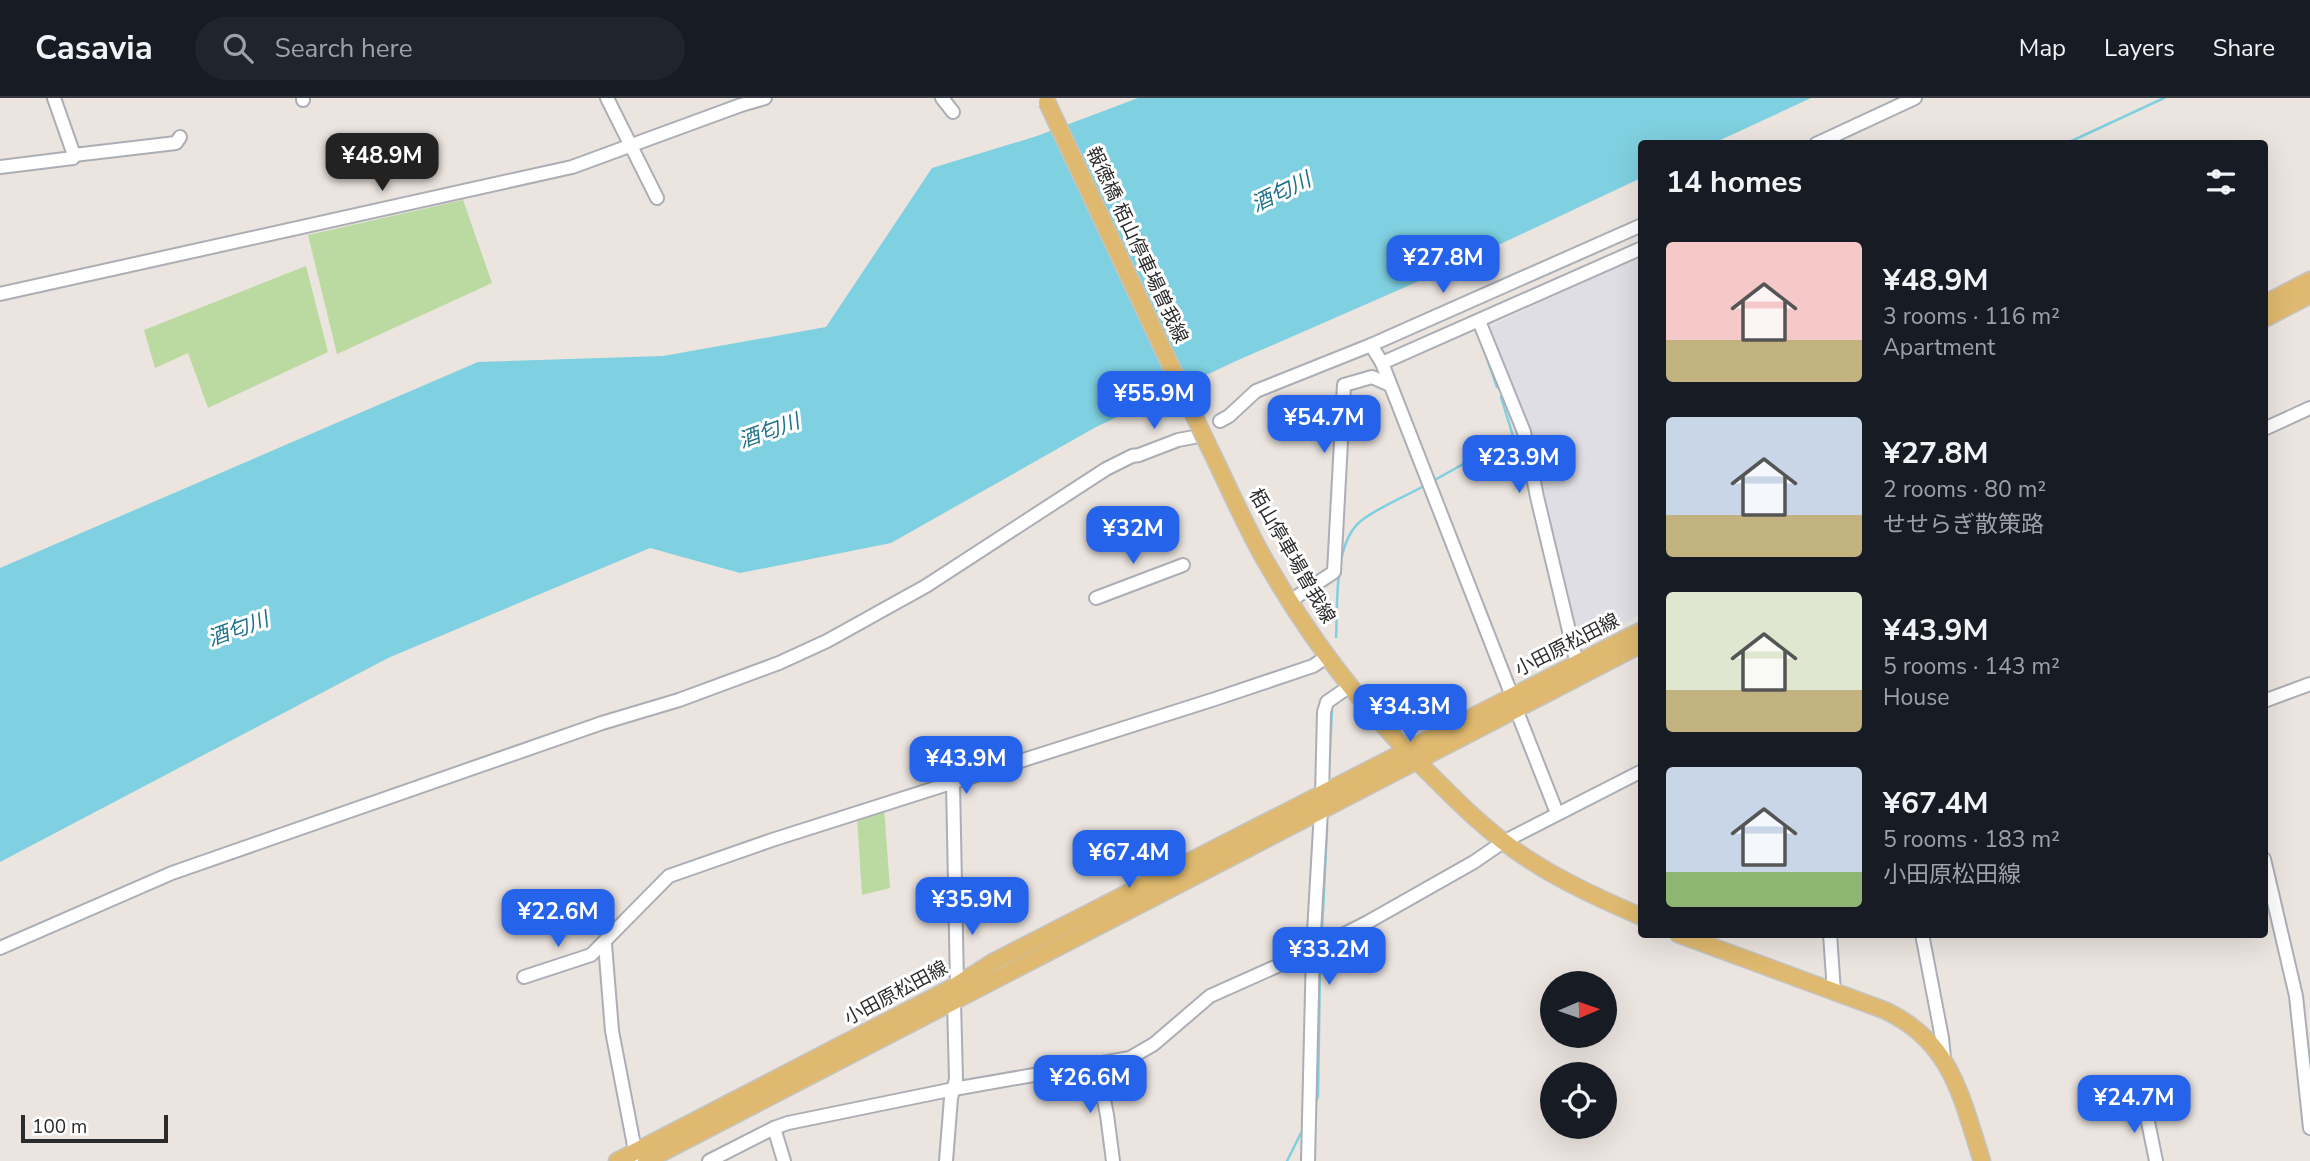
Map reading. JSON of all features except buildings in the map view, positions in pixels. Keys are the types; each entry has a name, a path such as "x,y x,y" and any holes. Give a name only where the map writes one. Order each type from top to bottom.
{"main road":[{"name":"報徳橋 栢山停車場曽我線","path":"1046,100 1200,440"},
{"path":"2268,302 2310,280"},
{"path":"2268,317 2310,295"},
{"name":"栢山停車場曽我線","path":"1200,440 1290,601 1374,718 1436,783 1503,842 1550,872 1638,915"},
{"name":"小田原松田線","path":"1514,702 1577,664 1638,632"},
{"name":"小田原松田線","path":"617,1161 639,1158 1514,702 1638,646"},
{"path":"1689,938 1895,1015 1922,1034 1944,1058 1957,1085 1982,1161"}],"street":[{"path":"54,98 74,155"},
{"path":"607,98 657,198"},
{"path":"0,294 572,167 765,98"},
{"path":"942,98 953,111"},
{"path":"1825,140 1915,98"},
{"path":"0,167 176,143 180,137"},
{"path":"1220,421 1256,391 1371,345 1638,227"},
{"path":"1382,363 1442,342 1479,321 1638,250"},
{"path":"1479,321 1501,392 1524,432 1577,664"},
{"path":"1371,345 1382,363 1557,813"},
{"path":"1290,601 1334,572 1344,385 1372,377 1390,385"},
{"path":"2268,427 2310,408"},
{"path":"0,948 172,873 602,723 679,701 779,663 916,592 1106,469 1178,439 1200,440"},
{"path":"1096,598 1182,565"},
{"path":"524,977 592,955 669,876 772,840 1235,692 1329,658"},
{"path":"1308,1161 1313,950 1322,803 1324,712 1327,702 1348,683"},
{"path":"2268,700 2310,684"},
{"path":"709,1161 774,1128 954,1089 1130,1058 1154,1044 1210,996 1313,950 1404,902 1503,842 1638,773"},
{"path":"946,1161 951,1098 956,1079 953,783"},
{"path":"2268,876 2296,996 2310,1128"},
{"path":"1832,938 1833,992"},
{"path":"1923,938 1944,1058"},
{"path":"605,944 612,1031 639,1158"},
{"path":"2296,996 2310,993"},
{"path":"1097,1065 1113,1161"},
{"path":"2144,1102 2156,1161"},
{"path":"774,1128 784,1161"}],"shaded area":[{"path":"1638,256 1638,617 1577,648 1547,524 1487,328"}],"green space":[{"path":"463,200 492,283 337,354 308,235"},
{"path":"306,266 328,352 208,408 188,353 155,368 144,330"},
{"path":"884,808 890,888 862,895 857,817"}],"water":[{"name":"酒匂川","path":"1138,98 1811,98 1720,140 1638,140 1638,179 1458,264 1236,361 1096,427 891,543 740,573 650,548 388,658 0,862 0,568 478,362 663,356 826,327 932,168 1037,136"}],"waterway":[{"path":"2074,140 2164,98"},
{"path":"1487,324 1527,305"},
{"path":"1483,347 1497,387"},
{"path":"1433,481 1513,436 1501,397"},
{"path":"1336,637 1339,574 1346,543 1353,530 1369,515 1424,486"},
{"path":"1329,769 1332,710"},
{"path":"1322,932 1327,828"},
{"path":"1316,1102 1320,966"},
{"path":"1287,1161 1301,1133"}]}
